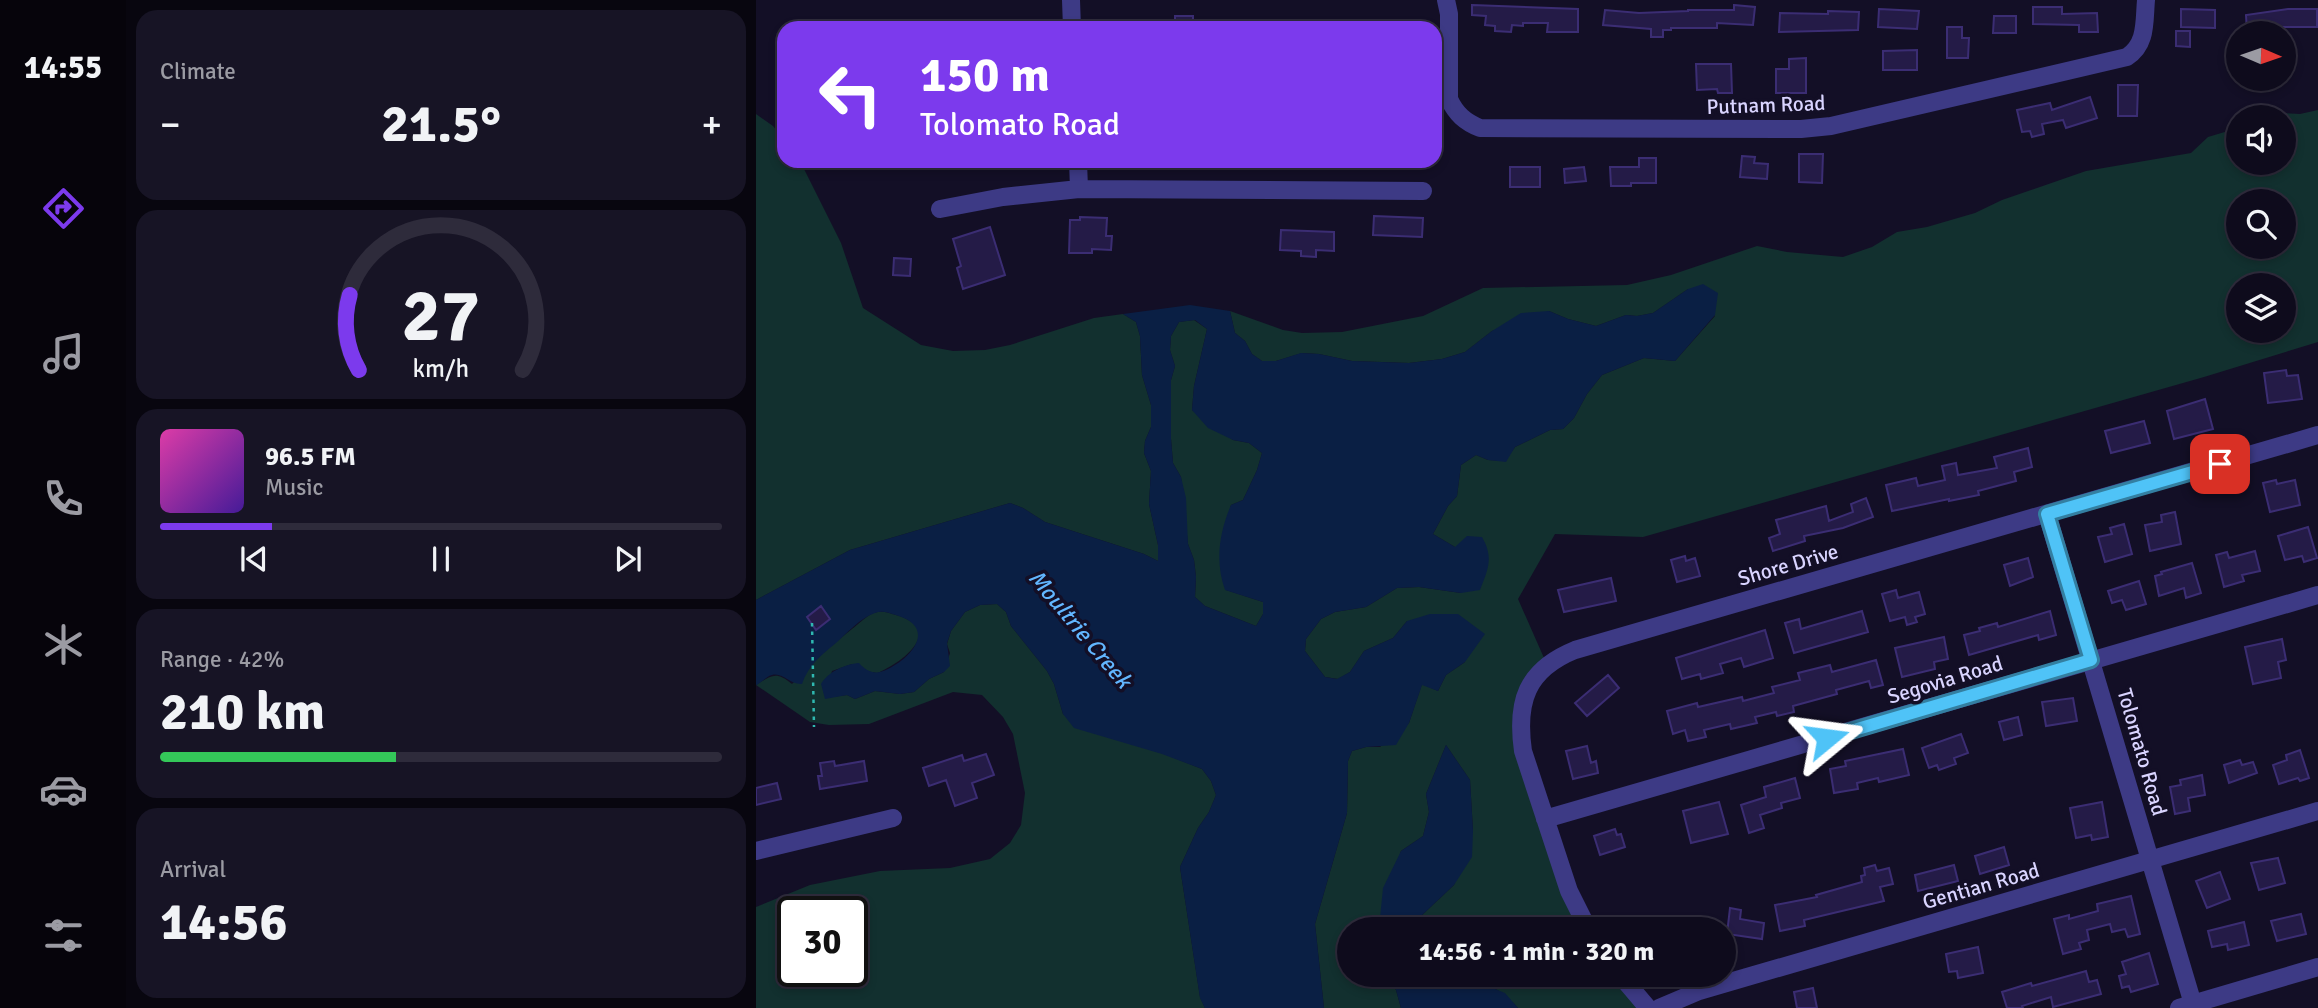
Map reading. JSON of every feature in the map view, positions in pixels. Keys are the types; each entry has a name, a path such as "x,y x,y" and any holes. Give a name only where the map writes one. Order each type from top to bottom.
{"street":[{"path":"1071,0 1072,21"},
{"name":"Putnam Road","path":"1446,0 1449,14 1449,99 1453,109 1470,124 1491,130 1801,130 1831,126 2127,57 2135,52 2143,38 2146,0"},
{"path":"1078,168 1079,189"},
{"path":"940,209 1003,197 1079,189 1423,191"},
{"name":"Shore Drive","path":"1582,917 1569,891 1523,751 1521,705 1528,689 1551,662 1575,650 2318,435"},
{"name":"Tolomato Road","path":"2047,514 2150,860 2186,1006"},
{"name":"Segovia Road","path":"1545,819 2318,595"},
{"name":"Gentian Road","path":"1659,1008 1699,991 2318,811"},
{"path":"756,851 893,818"},
{"path":"2186,1006 2318,967"},
{"path":"1630,987 1648,1008"}],"path":[{"path":"812,623 814,727"}],"green space":[{"path":"2318,110 2318,342 1643,537 1555,534 1518,599 1544,658 1514,718 1577,917 1421,917 1454,885 1473,831 1470,780 1446,745 1426,794 1429,812 1423,836 1401,851 1380,917 1337,917 1337,987 1394,987 1401,1008 1324,1008 1315,924 1347,813 1348,761 1352,751 1380,747 1409,723 1422,684 1438,691 1446,675 1465,662 1407,621 1393,638 1364,651 1350,672 1338,679 1325,677 1305,651 1306,639 1321,619 1335,612 1366,607 1397,588 1419,587 1461,593 1455,547 1433,534 1448,506 1457,496 1461,465 1476,455 1488,460 1505,461 1515,447 1550,430 1563,429 1574,418 1587,394 1602,375 1644,358 1675,361 1715,316 1688,289 1653,313 1626,315 1596,326 1549,311 1492,331 1465,352 1442,359 1409,363 1352,361 1302,353 1276,361 1262,361 1252,354 1245,341 1235,333 1230,311 1283,330 1302,333 1342,332 1423,316 1483,288 1627,285 1671,275 1757,246 1787,252 1843,257 1872,247 1897,232 1927,227 1975,213 2002,200 2086,171 2191,153 2208,137 2226,132 2226,175 2296,175 2296,114"},
{"path":"756,114 777,131 777,168 804,168 841,243 863,308 921,345 953,351 985,350 1010,345 1094,318 1123,314 1136,322 1140,336 1142,375 1151,405 1151,427 1145,441 1144,453 1151,471 1149,504 1158,545 1158,561 1045,522 1010,503 850,550 756,600"},
{"path":"1194,320 1207,329 1194,386 1192,410 1233,440 1249,443 1262,453 1243,500 1231,505 1220,557 1226,590 1263,602 1263,614 1256,626 1205,606 1195,597 1196,577 1188,544 1181,477 1173,463 1171,380 1175,366 1170,350 1171,336 1179,322"},
{"path":"997,604 1006,612 1011,626 1047,671 1063,714 1202,769 1211,781 1216,795 1180,867 1200,997 1205,1008 756,1008 756,907 777,898 777,987 868,987 868,896 783,896 810,885 880,871 950,868 990,859 1010,843 1021,825 1025,793 1013,734 1003,717 982,695 953,692 869,724 829,725 810,722 756,685 774,676 782,677 792,684 823,653 865,618 883,612 910,621 918,628 919,637 915,645 908,654 877,673 852,664 832,671 825,698 847,695 855,699 875,691 900,694 914,692 929,679 944,672 950,653 947,644 951,631 965,612 980,605"},
{"path":"1492,987 1625,987 1642,1008 1518,1008"}],"water":[{"name":"Moultrie Creek","path":"1703,284 1718,293 1715,315 1675,361 1644,358 1602,375 1587,394 1574,418 1563,429 1550,430 1515,447 1506,462 1488,460 1476,455 1461,465 1457,496 1448,506 1433,534 1455,547 1467,536 1482,537 1489,557 1480,590 1461,593 1419,587 1397,588 1366,607 1335,612 1321,619 1306,639 1305,651 1325,677 1337,679 1350,672 1364,651 1393,638 1407,621 1430,614 1458,614 1485,634 1465,662 1446,675 1438,691 1422,685 1409,723 1396,745 1352,751 1348,761 1347,813 1315,924 1324,1008 1205,1008 1200,998 1180,867 1216,795 1211,781 1202,769 1074,728 1063,714 1047,671 1011,626 1006,612 997,604 980,605 965,612 951,631 947,643 950,666 914,692 900,694 875,691 855,699 847,695 825,699 821,684 837,669 859,663 869,671 880,672 906,657 913,649 918,634 915,627 908,620 883,612 869,615 854,626 816,661 802,684 776,675 756,685 756,600 850,550 1010,503 1045,522 1158,561 1158,545 1149,504 1151,471 1144,453 1145,441 1151,427 1151,405 1142,375 1140,336 1136,322 1123,314 1190,305 1230,311 1235,333 1245,341 1252,354 1262,361 1276,361 1301,353 1352,361 1409,363 1442,359 1465,352 1521,313 1549,311 1596,326 1626,315 1653,313 1688,289","holes":["1195,320 1207,329 1194,386 1192,410 1208,428 1233,440 1249,443 1262,453 1243,500 1231,505 1221,537 1219,558 1225,590 1263,602 1263,614 1256,626 1205,606 1195,597 1196,577 1188,544 1186,498 1181,477 1173,463 1171,380 1175,366 1170,350 1171,336 1179,322"]},
{"path":"1446,745 1470,780 1472,857 1454,885 1421,917 1380,917 1383,888 1401,851 1423,836 1429,812 1426,794"},
{"path":"1394,987 1490,987 1505,993 1518,1008 1401,1008"}],"building":[{"path":"1472,5 1578,9 1578,32 1547,32 1548,23 1523,23 1523,26 1512,25 1511,32 1495,31 1495,26 1485,25 1486,16 1472,15"},
{"path":"1734,5 1755,7 1753,25 1717,23 1717,28 1671,28 1663,30 1663,37 1651,37 1651,29 1603,25 1605,10 1639,13 1734,10"},
{"path":"2033,7 2062,7 2062,14 2097,13 2098,32 2079,32 2079,25 2033,24"},
{"path":"1879,9 1919,11 1917,29 1878,27"},
{"path":"2181,9 2215,10 2215,28 2181,27"},
{"path":"2288,9 2317,9 2317,27 2296,27 2296,21 2246,21 2246,15"},
{"path":"1828,11 1859,12 1858,30 1779,32 1780,13 1828,14"},
{"path":"1175,16 1193,16 1193,21 1175,21"},
{"path":"1994,16 2016,16 2016,33 1993,33"},
{"path":"1947,27 1962,27 1962,38 1969,38 1968,58 1947,58"},
{"path":"2176,31 2190,31 2190,47 2176,46"},
{"path":"1917,50 1917,70 1883,70 1883,51"},
{"path":"1806,58 1806,93 1776,93 1776,69 1789,69 1789,59"},
{"path":"1696,64 1731,64 1732,93 1718,93 1717,89 1697,90"},
{"path":"2118,85 2138,85 2137,116 2118,116"},
{"path":"2090,97 2097,118 2066,128 2063,120 2042,124 2044,134 2032,137 2030,131 2022,132 2017,110 2050,103 2052,110"},
{"path":"1799,154 1823,154 1822,183 1799,182"},
{"path":"1742,156 1755,157 1754,163 1768,164 1767,179 1740,177"},
{"path":"1639,158 1656,158 1656,183 1611,186 1610,167 1639,167"},
{"path":"1510,167 1540,167 1540,187 1510,187"},
{"path":"1584,167 1586,181 1565,183 1564,169"},
{"path":"1374,216 1423,218 1422,237 1373,235"},
{"path":"1080,217 1107,218 1106,236 1112,236 1111,250 1092,249 1092,253 1069,253 1070,220 1080,220"},
{"path":"990,227 1005,275 963,289 957,268 961,266 953,239"},
{"path":"1281,230 1334,232 1334,251 1316,250 1316,257 1301,256 1301,251 1280,250"},
{"path":"894,258 911,259 910,276 893,275"},
{"path":"2286,370 2287,376 2298,375 2302,399 2268,403 2264,373"},
{"path":"2205,399 2213,429 2174,439 2167,411"},
{"path":"2144,421 2150,443 2111,453 2105,431"},
{"path":"2028,448 2032,467 2014,472 2016,481 1978,491 1979,495 1892,511 1886,485 1916,478 1918,486 1945,480 1942,466 1956,463 1958,475 1997,468 1994,457"},
{"path":"2276,480 2277,484 2295,480 2300,505 2270,512 2263,483"},
{"path":"1866,498 1873,517 1843,528 1804,536 1805,541 1773,551 1769,538 1780,534 1776,520 1826,506 1829,521 1853,512 1851,504"},
{"path":"2175,512 2181,544 2150,551 2145,525 2162,522 2161,515"},
{"path":"2124,524 2132,554 2105,562 2098,537 2112,534 2110,528"},
{"path":"2308,527 2317,558 2304,562 2302,556 2285,560 2278,536"},
{"path":"2255,551 2260,571 2242,575 2244,581 2224,587 2216,555 2227,552 2229,558"},
{"path":"1685,556 1686,561 1695,558 1700,576 1677,582 1671,560"},
{"path":"2028,558 2033,577 2010,586 2004,565"},
{"path":"2192,563 2201,593 2186,598 2184,588 2159,596 2155,576"},
{"path":"1611,578 1616,601 1564,612 1558,590"},
{"path":"2139,581 2146,604 2126,610 2122,600 2112,603 2108,591"},
{"path":"1896,590 1898,598 1919,592 1925,614 1915,617 1917,622 1907,625 1905,617 1890,621 1882,594"},
{"path":"821,606 830,619 816,630 807,617"},
{"path":"1862,611 1868,632 1794,653 1785,623 1799,619 1801,629"},
{"path":"2050,611 2056,635 2039,640 2038,635 1969,655 1964,635 1980,631 1979,628 1997,623 1998,627"},
{"path":"1765,630 1773,658 1744,667 1741,658 1720,664 1723,673 1701,679 1700,674 1682,679 1676,658"},
{"path":"1944,637 1948,659 1934,662 1935,669 1902,677 1895,648"},
{"path":"2282,639 2286,660 2278,662 2281,678 2253,684 2245,647"},
{"path":"1876,660 1883,685 1871,688 1869,681 1836,690 1837,694 1793,706 1794,712 1777,716 1776,712 1755,717 1757,723 1731,729 1730,724 1704,730 1706,737 1688,741 1685,730 1673,734 1667,711 1697,703 1698,707 1742,697 1743,701 1774,693 1772,687 1800,680 1798,673 1830,665 1832,672"},
{"path":"1608,675 1619,688 1587,716 1575,703"},
{"path":"2073,698 2077,721 2046,726 2042,702"},
{"path":"2018,717 2022,735 2004,740 1999,722"},
{"path":"1961,734 1968,753 1954,758 1956,764 1939,770 1937,765 1929,768 1922,748"},
{"path":"1587,746 1591,763 1596,761 1598,773 1573,779 1566,751"},
{"path":"1903,749 1909,775 1879,782 1878,778 1857,783 1858,789 1834,793 1830,769 1846,766 1845,761"},
{"path":"2300,750 2309,778 2300,781 2298,778 2279,784 2273,765 2287,760 2286,755"},
{"path":"986,754 994,775 972,783 977,798 955,806 946,780 929,786 923,768 962,755 964,761"},
{"path":"2240,760 2242,765 2253,762 2257,773 2229,783 2224,765"},
{"path":"834,761 835,766 864,761 867,781 820,789 820,763"},
{"path":"2202,775 2205,795 2188,798 2190,811 2175,814 2170,787 2181,785 2180,780"},
{"path":"1795,778 1800,798 1781,803 1782,808 1760,815 1764,828 1749,833 1741,805 1766,797 1764,787"},
{"path":"777,783 781,799 756,805 756,788"},
{"path":"1719,802 1728,834 1691,843 1683,811"},
{"path":"2102,802 2108,837 2092,840 2091,835 2076,838 2070,808"},
{"path":"1615,829 1617,835 1621,834 1625,847 1600,855 1594,836"},
{"path":"2004,847 2009,865 1980,874 1975,856"},
{"path":"2278,858 2285,883 2259,890 2251,863"},
{"path":"1875,865 1877,871 1889,868 1893,884 1880,887 1884,901 1804,920 1805,926 1780,931 1775,905 1817,897 1816,895 1862,882 1864,868"},
{"path":"1954,865 1958,881 1918,891 1915,875"},
{"path":"2220,872 2230,899 2207,908 2196,881"},
{"path":"2131,896 2140,934 2128,937 2125,929 2112,932 2110,924 2087,930 2089,940 2079,943 2081,949 2063,954 2054,919 2069,915 2069,919 2098,911 2097,904"},
{"path":"1730,908 1741,910 1740,919 1764,923 1762,939 1736,935 1736,917 1729,917"},
{"path":"2301,914 2306,934 2277,941 2271,921"},
{"path":"2244,922 2249,945 2228,950 2227,944 2212,947 2208,931"},
{"path":"1978,947 1983,973 1958,978 1957,971 1949,972 1946,954"},
{"path":"2149,953 2158,984 2131,992 2129,986 2122,988 2119,976 2126,974 2122,962"},
{"path":"2086,971 2089,982 2097,980 2101,994 2053,1007 2051,997 2022,1006 2023,1008 2007,1008 2002,992"},
{"path":"1813,988 1817,1008 1797,1008 1794,992"}],"route":[{"path":"1827,738 2091,660 2047,514 2220,464"}]}
